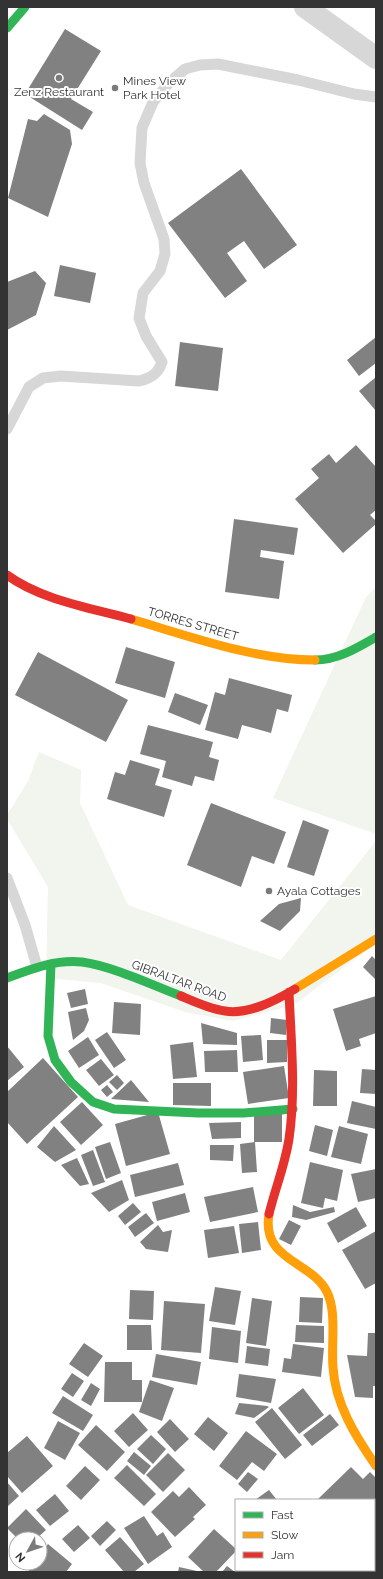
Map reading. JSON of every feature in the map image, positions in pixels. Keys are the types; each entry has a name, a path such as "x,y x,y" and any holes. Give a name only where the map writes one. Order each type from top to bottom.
{"street":[{"path":"7,28 25,7"},
{"path":"305,7 376,58"},
{"name":"TORRES STREET","path":"7,575 30,590 254,654 287,659 326,660 354,649 376,637"},
{"name":"GIBRALTAR ROAD","path":"7,978 51,964 81,962 104,967 221,1011 233,1012 249,1009 289,992 376,939"},
{"path":"51,964 48,1036 55,1060 71,1082 93,1102 114,1109 198,1113 244,1113 293,1109"},
{"path":"289,992 293,1109 290,1135 282,1171 268,1215 268,1229 274,1243 283,1254 315,1278 326,1291 330,1306 334,1376 346,1416 360,1444 376,1466"}],"lane":[{"path":"7,429 29,387 43,378 61,376 139,381 150,378 159,370 162,362 146,336 139,318 143,293 160,271 165,254 164,239 144,183 140,163 142,128 153,102 168,83 185,69 200,65 218,64 298,80 354,94 376,97"},
{"path":"7,878 25,925 37,968"}],"shaded area":[{"path":"376,587 376,834 273,798 366,597"},
{"path":"39,752 81,770 80,803 128,905 281,960 376,841 376,943 294,1005 233,1021 185,1012 101,983 46,978 48,887 7,819 7,815 28,781"}],"building":[{"path":"65,29 101,51 71,99 93,112 82,130 25,94"},
{"path":"44,114 70,130 72,144 48,217 8,198 28,119 37,121"},
{"path":"241,169 297,245 264,269 244,241 227,253 247,281 225,298 168,223"},
{"path":"60,265 96,273 90,303 54,296"},
{"path":"35,271 46,283 36,315 7,330 7,282"},
{"path":"376,337 376,363 359,376 347,360"},
{"path":"180,342 223,348 218,391 175,386"},
{"path":"376,377 376,411 359,391"},
{"path":"356,445 376,467 376,510 370,515 376,521 376,524 343,553 295,499 319,478 311,469 329,454 336,463"},
{"path":"234,519 298,528 294,555 261,550 260,557 284,561 279,599 225,592"},
{"path":"126,647 175,662 165,698 115,683"},
{"path":"38,652 128,700 106,742 15,695"},
{"path":"229,678 292,695 288,712 277,709 271,733 242,725 238,739 205,730 215,692 225,695"},
{"path":"175,693 208,705 200,725 168,712"},
{"path":"148,725 213,742 209,757 219,760 214,781 195,776 192,786 162,777 166,761 140,754"},
{"path":"130,760 160,769 155,785 172,790 164,817 107,799 115,772 125,775"},
{"path":"211,803 286,832 274,864 252,856 241,887 187,865"},
{"path":"303,820 329,830 314,876 287,867"},
{"path":"301,898 300,911 280,931 260,921 279,904"},
{"path":"372,956 376,960 376,980 363,967"},
{"path":"85,989 88,1004 71,1008 67,993"},
{"path":"376,996 376,1033 359,1039 361,1046 346,1051 333,1009"},
{"path":"114,1002 141,1004 140,1035 112,1033"},
{"path":"86,1008 89,1020 84,1031 73,1040 68,1012"},
{"path":"271,1018 287,1020 286,1035 270,1033"},
{"path":"201,1023 237,1033 237,1045 203,1044"},
{"path":"107,1032 126,1060 114,1068 95,1040"},
{"path":"261,1035 263,1060 243,1062 241,1036"},
{"path":"88,1037 99,1055 79,1068 68,1051"},
{"path":"267,1040 287,1040 287,1062 267,1063"},
{"path":"193,1042 197,1077 173,1079 170,1045"},
{"path":"7,1046 24,1067 7,1081"},
{"path":"237,1050 238,1072 205,1072 204,1051"},
{"path":"43,1058 78,1097 27,1144 7,1122 7,1092"},
{"path":"101,1059 114,1075 99,1086 86,1070"},
{"path":"284,1066 289,1098 248,1104 243,1072"},
{"path":"362,1069 376,1070 376,1094 360,1093"},
{"path":"314,1070 337,1071 337,1106 313,1106"},
{"path":"117,1075 124,1083 117,1090 109,1082"},
{"path":"131,1080 149,1102 111,1099"},
{"path":"173,1083 211,1083 211,1106 173,1105"},
{"path":"107,1085 113,1092 107,1097 101,1090"},
{"path":"352,1101 376,1107 376,1129 347,1123"},
{"path":"82,1102 103,1125 81,1145 60,1122"},
{"path":"158,1112 170,1154 126,1166 115,1124"},
{"path":"254,1113 282,1114 282,1142 254,1142"},
{"path":"241,1122 241,1138 212,1139 209,1123"},
{"path":"315,1125 333,1130 327,1156 309,1151"},
{"path":"54,1126 76,1150 55,1162 37,1147"},
{"path":"339,1126 368,1134 361,1164 331,1157"},
{"path":"110,1142 121,1173 106,1179 95,1147"},
{"path":"255,1142 257,1172 242,1173 240,1144"},
{"path":"210,1145 234,1145 233,1161 210,1160"},
{"path":"93,1150 105,1182 93,1186 81,1155"},
{"path":"77,1158 89,1184 80,1186 61,1165"},
{"path":"310,1162 343,1170 337,1201 325,1198 323,1208 301,1203"},
{"path":"178,1163 184,1185 135,1197 130,1175"},
{"path":"376,1169 376,1198 358,1202 351,1174"},
{"path":"122,1180 129,1200 109,1212 91,1193"},
{"path":"253,1187 258,1212 210,1222 204,1197"},
{"path":"185,1193 190,1212 157,1221 152,1202"},
{"path":"133,1203 141,1212 125,1225 118,1216"},
{"path":"293,1205 310,1212 334,1207 335,1212 306,1220 292,1217"},
{"path":"356,1207 367,1226 338,1243 327,1223"},
{"path":"146,1213 154,1223 135,1237 128,1227"},
{"path":"289,1220 301,1226 291,1245 279,1239"},
{"path":"258,1222 261,1250 242,1253 239,1224"},
{"path":"158,1225 163,1232 172,1230 168,1252 146,1249 140,1242"},
{"path":"234,1226 239,1253 208,1258 204,1230"},
{"path":"376,1231 376,1283 365,1289 342,1250"},
{"path":"215,1287 241,1291 235,1325 209,1321"},
{"path":"130,1290 154,1291 153,1320 129,1319"},
{"path":"300,1297 323,1298 322,1323 299,1322"},
{"path":"252,1298 272,1301 266,1346 246,1343"},
{"path":"164,1301 205,1304 201,1353 161,1350"},
{"path":"127,1325 151,1325 152,1350 127,1350"},
{"path":"296,1325 324,1326 324,1343 295,1342"},
{"path":"212,1327 241,1331 238,1363 209,1359"},
{"path":"368,1333 376,1333 376,1386 373,1386 373,1398 355,1397 347,1355 367,1356"},
{"path":"84,1343 103,1356 88,1377 69,1364"},
{"path":"293,1344 324,1348 321,1377 282,1372 284,1358 291,1359"},
{"path":"247,1346 270,1349 268,1366 245,1363"},
{"path":"156,1354 201,1362 197,1385 152,1377"},
{"path":"105,1362 132,1362 132,1380 142,1380 142,1402 104,1402"},
{"path":"72,1373 84,1381 73,1397 61,1389"},
{"path":"239,1374 276,1379 271,1403 236,1397"},
{"path":"150,1380 174,1388 162,1421 139,1412"},
{"path":"91,1383 100,1389 91,1406 81,1400"},
{"path":"303,1388 324,1415 299,1434 278,1408"},
{"path":"63,1396 93,1415 83,1431 52,1413"},
{"path":"239,1403 269,1407 254,1418 235,1414"},
{"path":"272,1408 302,1445 285,1459 255,1422"},
{"path":"133,1413 148,1430 129,1447 114,1431"},
{"path":"330,1414 339,1425 312,1446 303,1435"},
{"path":"208,1417 228,1433 214,1451 194,1434"},
{"path":"170,1419 189,1439 175,1452 157,1432"},
{"path":"58,1421 80,1433 65,1460 44,1448"},
{"path":"96,1425 125,1452 107,1471 78,1445"},
{"path":"246,1431 277,1454 264,1471 252,1462 237,1480 219,1466"},
{"path":"151,1435 166,1449 153,1464 137,1449"},
{"path":"27,1436 53,1466 22,1493 7,1476 7,1453"},
{"path":"134,1452 151,1466 144,1475 127,1461"},
{"path":"168,1453 185,1470 163,1492 146,1475"},
{"path":"127,1465 156,1494 144,1506 114,1478"},
{"path":"85,1466 100,1480 81,1500 66,1486"},
{"path":"351,1467 363,1479 370,1472 376,1478 375,1515 375,1499 318,1499"},
{"path":"248,1472 258,1479 247,1492 238,1484"},
{"path":"7,1482 19,1496 7,1507"},
{"path":"189,1487 206,1505 193,1517 195,1519 175,1537 151,1512 173,1491 179,1497"},
{"path":"269,1490 276,1499 256,1499"},
{"path":"55,1494 69,1511 50,1526 36,1510"},
{"path":"26,1509 46,1530 10,1531 7,1528"},
{"path":"144,1516 157,1536 163,1532 172,1547 148,1564 124,1528"},
{"path":"107,1521 116,1530 100,1546 91,1536"},
{"path":"78,1525 90,1538 74,1552 62,1539"},
{"path":"214,1529 235,1548 235,1552 216,1572 204,1572 188,1557"},
{"path":"120,1537 144,1564 134,1572 124,1572 105,1550"},
{"path":"376,1542 376,1559 375,1558"},
{"path":"48,1544 72,1564 66,1572 28,1572 48,1571"},
{"path":"375,1564 376,1565 376,1572 353,1571 375,1571"},
{"path":"227,1566 235,1572 222,1572"},
{"path":"179,1567 197,1571 197,1572 178,1572"},
{"path":"288,1571 316,1571 315,1572"}],"traffic: fast":[{"path":"7,28 25,7"},
{"path":"315,660 339,656 376,637"},
{"path":"7,978 53,963 72,961 82,962 106,967 181,996"},
{"path":"51,964 48,1036 55,1060 71,1082 93,1102 114,1109 198,1113 244,1113 293,1109"}],"traffic: slow":[{"path":"131,619 245,652 292,659 315,660"},
{"path":"295,989 376,939"},
{"path":"269,1214 269,1230 273,1242 289,1259 310,1273 320,1282 327,1292 333,1318 333,1367 338,1394 342,1407 354,1432 376,1466"}],"traffic: jam":[{"path":"7,575 20,584 51,597 131,619"},
{"path":"181,996 214,1009 234,1012 261,1006 295,989"},
{"path":"269,1214 285,1158 291,1121 292,1066 289,992"}],"place":[{"name":"Zenz Restaurant","path":"59,78"},
{"name":"Mines View Park Hotel","path":"115,88"},
{"name":"Ayala Cottages","path":"269,891"}]}
